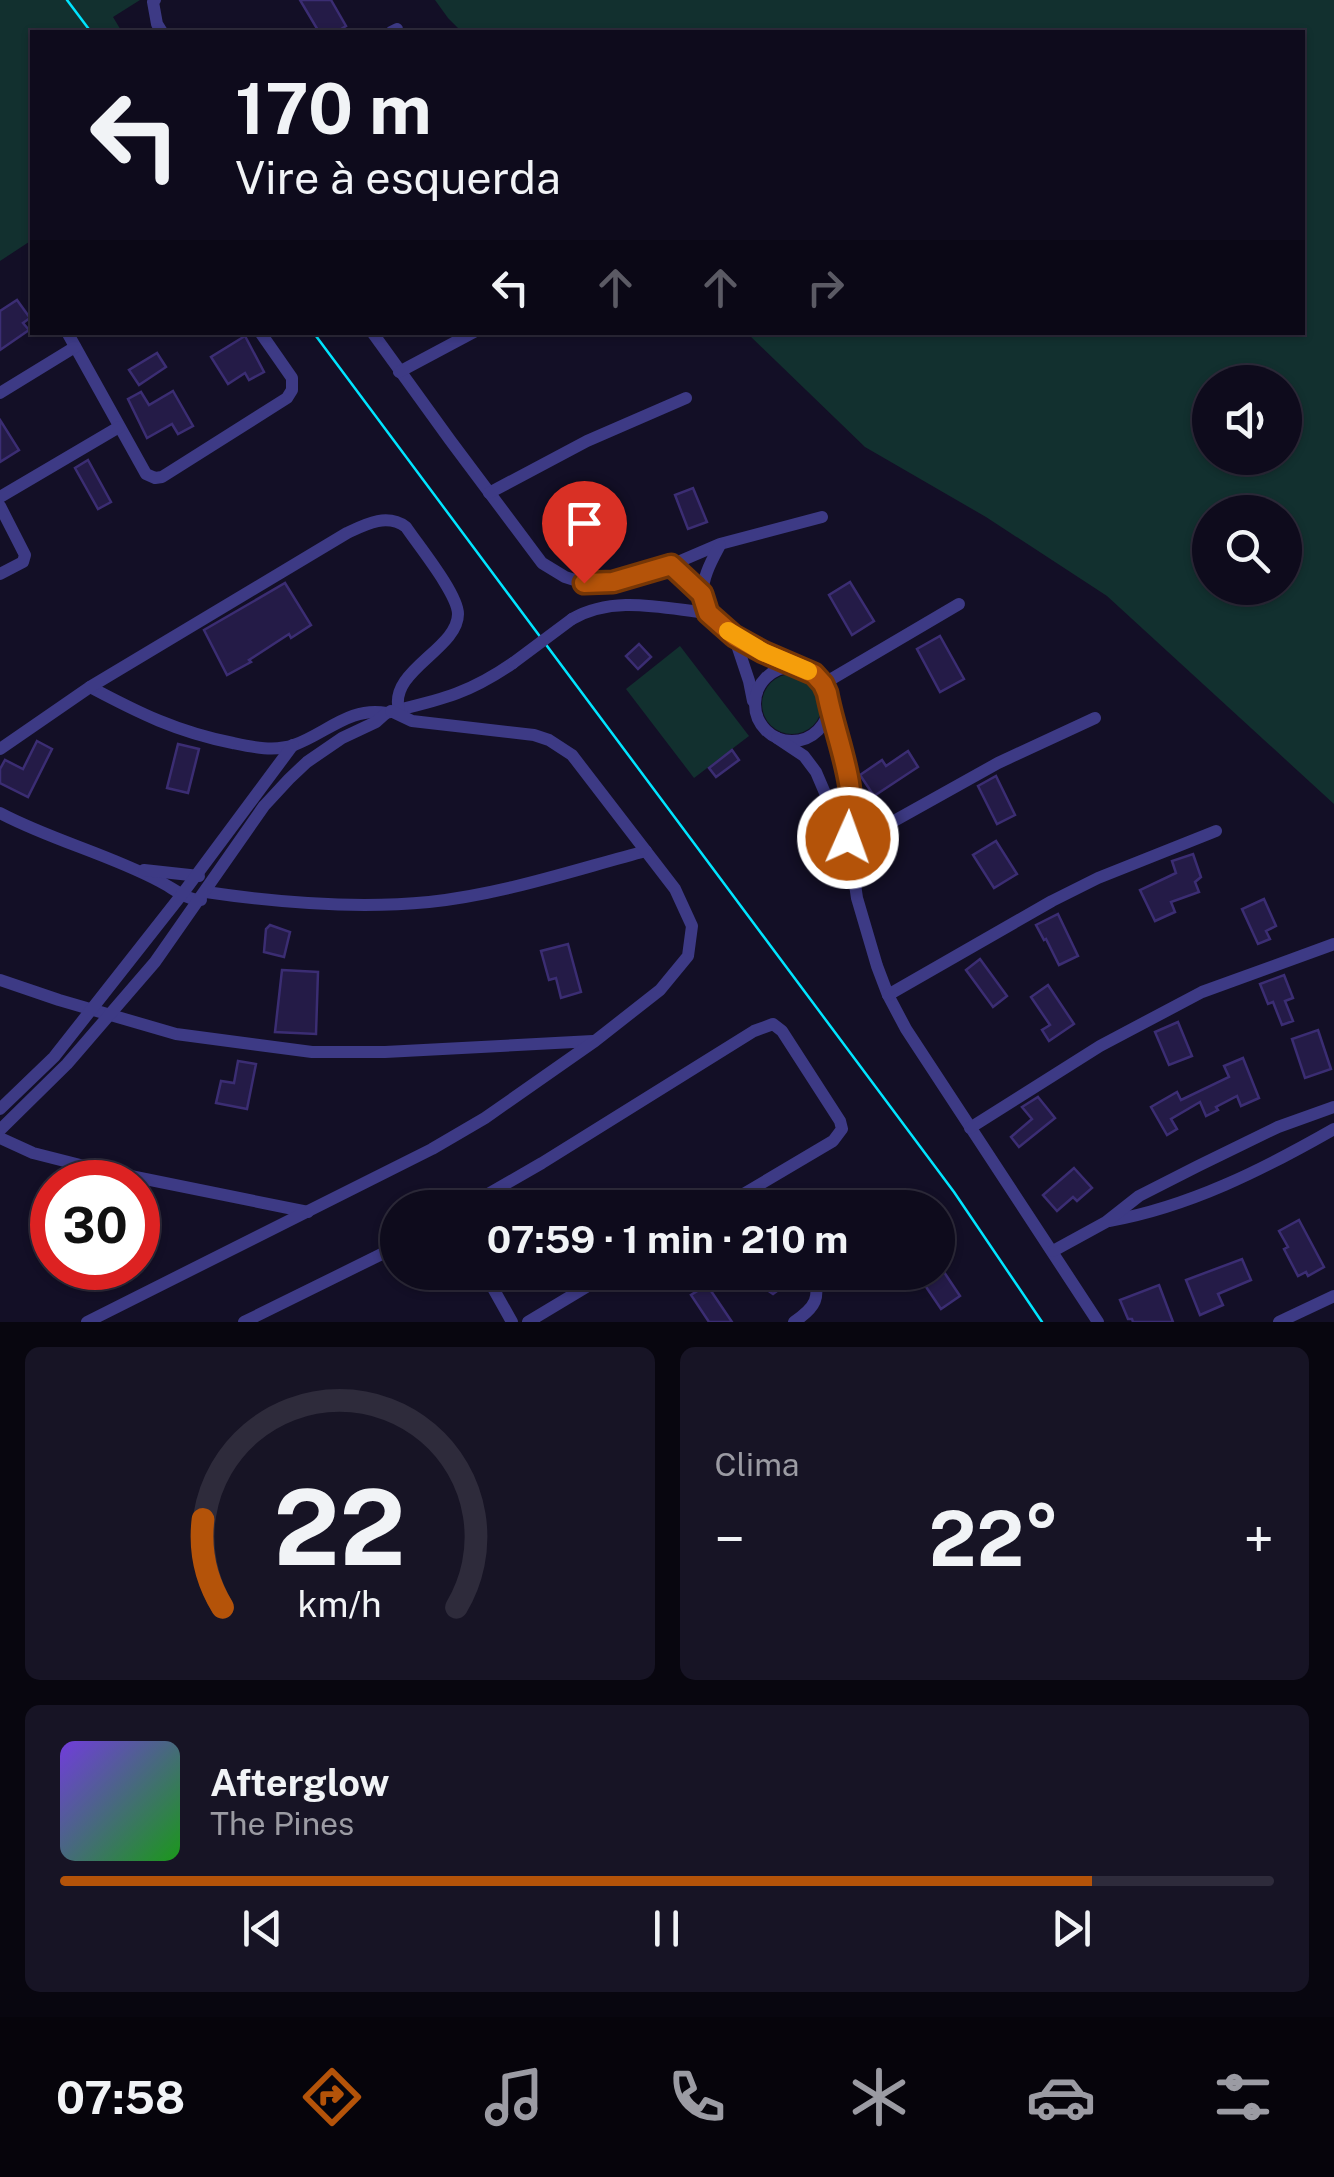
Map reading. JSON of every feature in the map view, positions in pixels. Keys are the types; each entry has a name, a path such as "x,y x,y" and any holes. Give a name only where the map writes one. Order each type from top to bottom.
{"street":[{"path":"155,0 152,2 161,30"},
{"path":"69,335 146,474 155,478 282,402 292,390 294,383 262,335"},
{"path":"374,335 542,564 564,576 584,583 613,582 671,565 720,544 822,517"},
{"path":"400,372 468,335"},
{"path":"0,393 75,347"},
{"path":"489,493 587,441 686,398"},
{"path":"0,497 119,427"},
{"path":"0,506 25,558 0,574"},
{"path":"0,749 90,687 368,523 390,520 406,527 449,591 458,612 454,628 404,682 392,711 333,744 289,779 248,828 156,962 67,1064 0,1130"},
{"path":"702,594 720,544"},
{"path":"671,565 702,594 708,613 734,636 814,674 823,684 844,754 852,800 849,842 858,898 888,995 922,1056 1098,1322"},
{"path":"823,684 960,604"},
{"path":"90,687 177,730 262,748 294,745 354,716 459,694 482,683 588,610 618,605 708,613"},
{"path":"734,636 759,721 804,756 816,772 849,842"},
{"path":"755,709 760,686 767,676 790,667 802,668"},
{"path":"777,738 801,740 812,734 821,726 829,703"},
{"path":"87,1322 432,1149 485,1118 660,990 688,956 692,926 674,889 581,764 561,747 534,735 412,721 392,711"},
{"path":"849,842 998,763 1095,718"},
{"path":"0,1109 54,1058 294,745"},
{"path":"0,813 136,869 190,899 206,892 323,904 431,902 536,883 646,851"},
{"path":"888,995 1052,901 1098,878 1216,831"},
{"path":"136,869 205,878 206,892"},
{"path":"970,1128 1100,1046 1202,992 1334,944"},
{"path":"0,980 176,1034 312,1052 595,1041"},
{"path":"495,1190 754,1030 774,1024 782,1030 842,1129 833,1141 750,1190"},
{"path":"1053,1251 1106,1222 1140,1196 1198,1166 1278,1127 1334,1107"},
{"path":"1106,1222 1143,1215 1212,1191 1334,1129"},
{"path":"0,1138 34,1153 96,1169 308,1212"},
{"path":"244,1322 380,1255"},
{"path":"494,1290 512,1322"},
{"path":"528,1322 581,1290"},
{"path":"794,1322 808,1312 819,1290"},
{"path":"1279,1322 1334,1296"}],"green space":[{"path":"0,0 140,0 113,17 121,30 30,30 30,241 0,261"},
{"path":"435,0 1334,0 1334,804 1107,596 986,517 865,447 749,335 1305,335 1305,30 460,30"},
{"path":"680,646 749,736 694,778 626,689"},
{"path":"792,674 813,683 822,704 813,725 792,734 771,725 762,704 771,683"}],"building":[{"path":"300,0 331,0 346,26 339,30 318,30"},
{"path":"17,300 30,318 23,323 29,330 0,350 0,311"},
{"path":"245,336 264,372 249,380 245,373 228,384 211,357"},
{"path":"157,353 166,367 139,385 129,370"},
{"path":"173,391 193,426 178,434 172,424 147,438 128,399 141,392 149,405"},
{"path":"0,420 19,450 0,462"},
{"path":"88,460 111,502 98,509 75,468"},
{"path":"693,488 707,522 688,529 675,495"},
{"path":"850,582 874,621 852,635 829,595"},
{"path":"285,583 311,625 291,638 289,634 227,675 204,630"},
{"path":"940,636 964,679 940,692 917,649"},
{"path":"639,644 651,657 638,669 626,656"},
{"path":"37,741 52,749 28,797 0,783 0,769 5,760 23,769"},
{"path":"178,744 199,749 188,793 167,788"},
{"path":"732,750 739,760 716,777 709,768"},
{"path":"908,751 918,767 874,796 860,775 882,760 886,766"},
{"path":"996,776 1015,815 997,824 978,786"},
{"path":"996,841 1017,874 994,888 973,855"},
{"path":"1193,854 1201,877 1195,882 1199,892 1171,902 1175,912 1155,921 1140,890 1176,873 1172,861"},
{"path":"1264,899 1276,926 1266,931 1270,939 1258,944 1242,909"},
{"path":"1058,914 1078,956 1059,965 1036,925"},
{"path":"270,925 290,932 284,957 264,952 266,929"},
{"path":"568,944 581,992 561,998 556,978 549,980 541,951"},
{"path":"980,959 1007,996 993,1007 966,970"},
{"path":"282,970 318,972 316,1034 275,1032"},
{"path":"1284,975 1293,998 1285,1001 1293,1021 1282,1025 1260,984"},
{"path":"1048,985 1074,1024 1049,1041 1042,1030 1050,1025 1031,997"},
{"path":"1178,1022 1192,1056 1169,1065 1155,1032"},
{"path":"1318,1030 1331,1069 1305,1078 1292,1039"},
{"path":"1243,1058 1259,1098 1241,1106 1237,1096 1206,1116 1200,1102 1171,1119 1177,1129 1167,1135 1151,1107 1177,1092 1181,1100 1229,1077 1224,1066"},
{"path":"238,1061 256,1064 247,1109 216,1103 221,1081 234,1083"},
{"path":"1038,1097 1055,1118 1019,1147 1011,1137 1032,1119 1022,1107"},
{"path":"1074,1168 1092,1188 1057,1211 1043,1195"},
{"path":"1299,1220 1324,1267 1308,1276 1306,1272 1298,1276 1279,1231"},
{"path":"1242,1259 1251,1280 1218,1294 1223,1305 1200,1315 1186,1280"},
{"path":"1159,1285 1173,1322 1128,1319 1120,1300"},
{"path":"955,1288 960,1296 941,1309 928,1290"},
{"path":"710,1290 732,1322 709,1322 691,1295"}],"tram line":[{"path":"67,0 90,30"},
{"path":"315,335 954,1192 1042,1322"}],"slow traffic":[{"path":"728,631 763,652 808,671"}],"route":[{"path":"584,583 613,582 671,565 702,594 708,613 734,636 814,674 827,693 844,754 852,800 848,838"}]}
